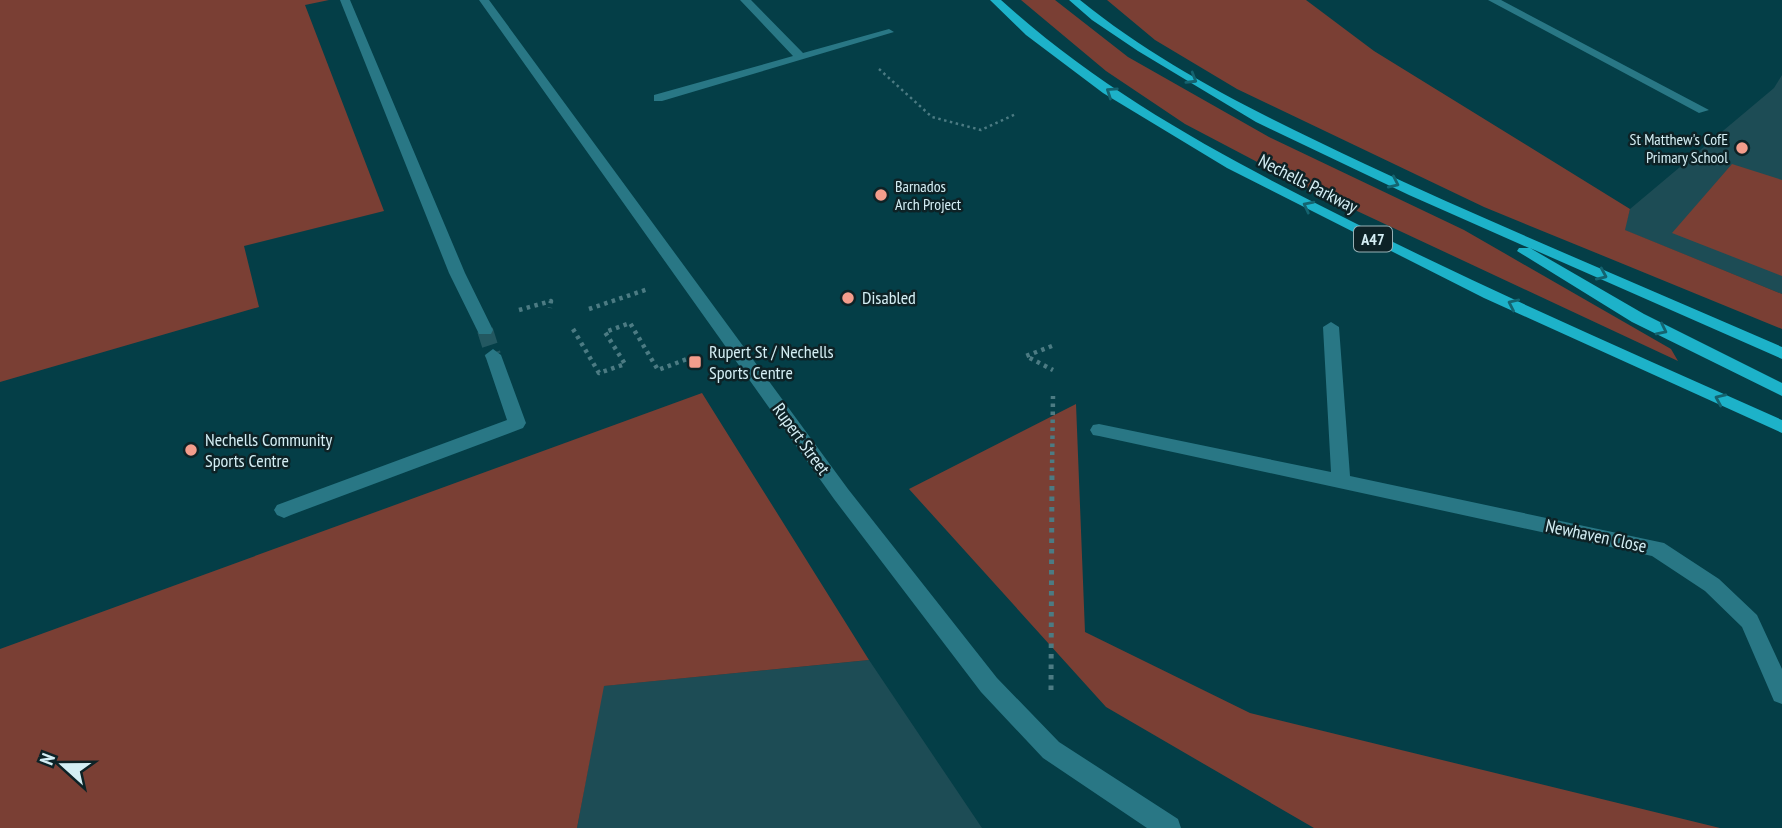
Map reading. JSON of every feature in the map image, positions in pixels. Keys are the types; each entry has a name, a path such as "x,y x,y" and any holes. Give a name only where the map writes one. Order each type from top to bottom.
{"main road":[{"name":"Nechells Parkway","path":"995,0 1045,45 1111,93 1201,149 1388,247 1782,427"},
{"name":"Nechells Parkway","path":"1074,0 1142,49 1260,119 1455,210 1782,354"},
{"path":"1455,210 1637,318 1782,390"}],"street":[{"path":"345,0 457,273 485,330"},
{"name":"Rupert Street","path":"484,0 841,494 989,685 1051,751 1169,828"},
{"path":"745,0 801,57"},
{"path":"1493,0 1703,110"},
{"path":"658,98 889,32"},
{"path":"1331,327 1341,482"},
{"path":"284,510 517,423 493,355"},
{"name":"Newhaven Close","path":"1100,430 1657,548 1712,585 1750,621 1782,694"}],"path":[{"path":"850,43 932,117 981,130 1016,114"},
{"path":"589,309 632,295"},
{"path":"511,299 519,311 551,301 550,308"},
{"path":"573,329 599,373 625,364 605,332 630,323 658,370"},
{"path":"1052,346 1026,356 1053,370"},
{"path":"1051,751 1053,396"}],"shaded area":[{"path":"0,0 329,0 305,5 384,211 244,246 259,307 0,382"},
{"path":"1021,0 1055,0 1128,57 1269,137 1464,230 1671,349 1678,361 1295,182 1185,124 1106,71"},
{"path":"1107,0 1306,0 1374,51 1630,209 1625,230 1782,294 1782,329 1484,207 1237,89 1155,40"},
{"name":"St Matthew's CofE Primary School","path":"1782,75 1782,294 1624,230 1630,209 1774,88"},
{"path":"1732,164 1782,180 1782,276 1672,233"},
{"path":"702,393 869,660 604,686 577,828 0,828 0,649"},
{"path":"1076,404 1085,632 1250,713 1720,828 1314,828 1106,707 909,489"},
{"path":"869,660 982,828 577,828 603,686"}],"tunnel":[{"path":"485,330 493,355"}],"place":[{"name":"St Matthew's CofE Primary School","path":"1742,148"},
{"name":"Barnados Arch Project","path":"881,195"},
{"name":"Disabled","path":"848,298"},
{"name":"Rupert St / Nechells Sports Centre","path":"695,362"},
{"name":"Nechells Community Sports Centre","path":"191,450"}]}
